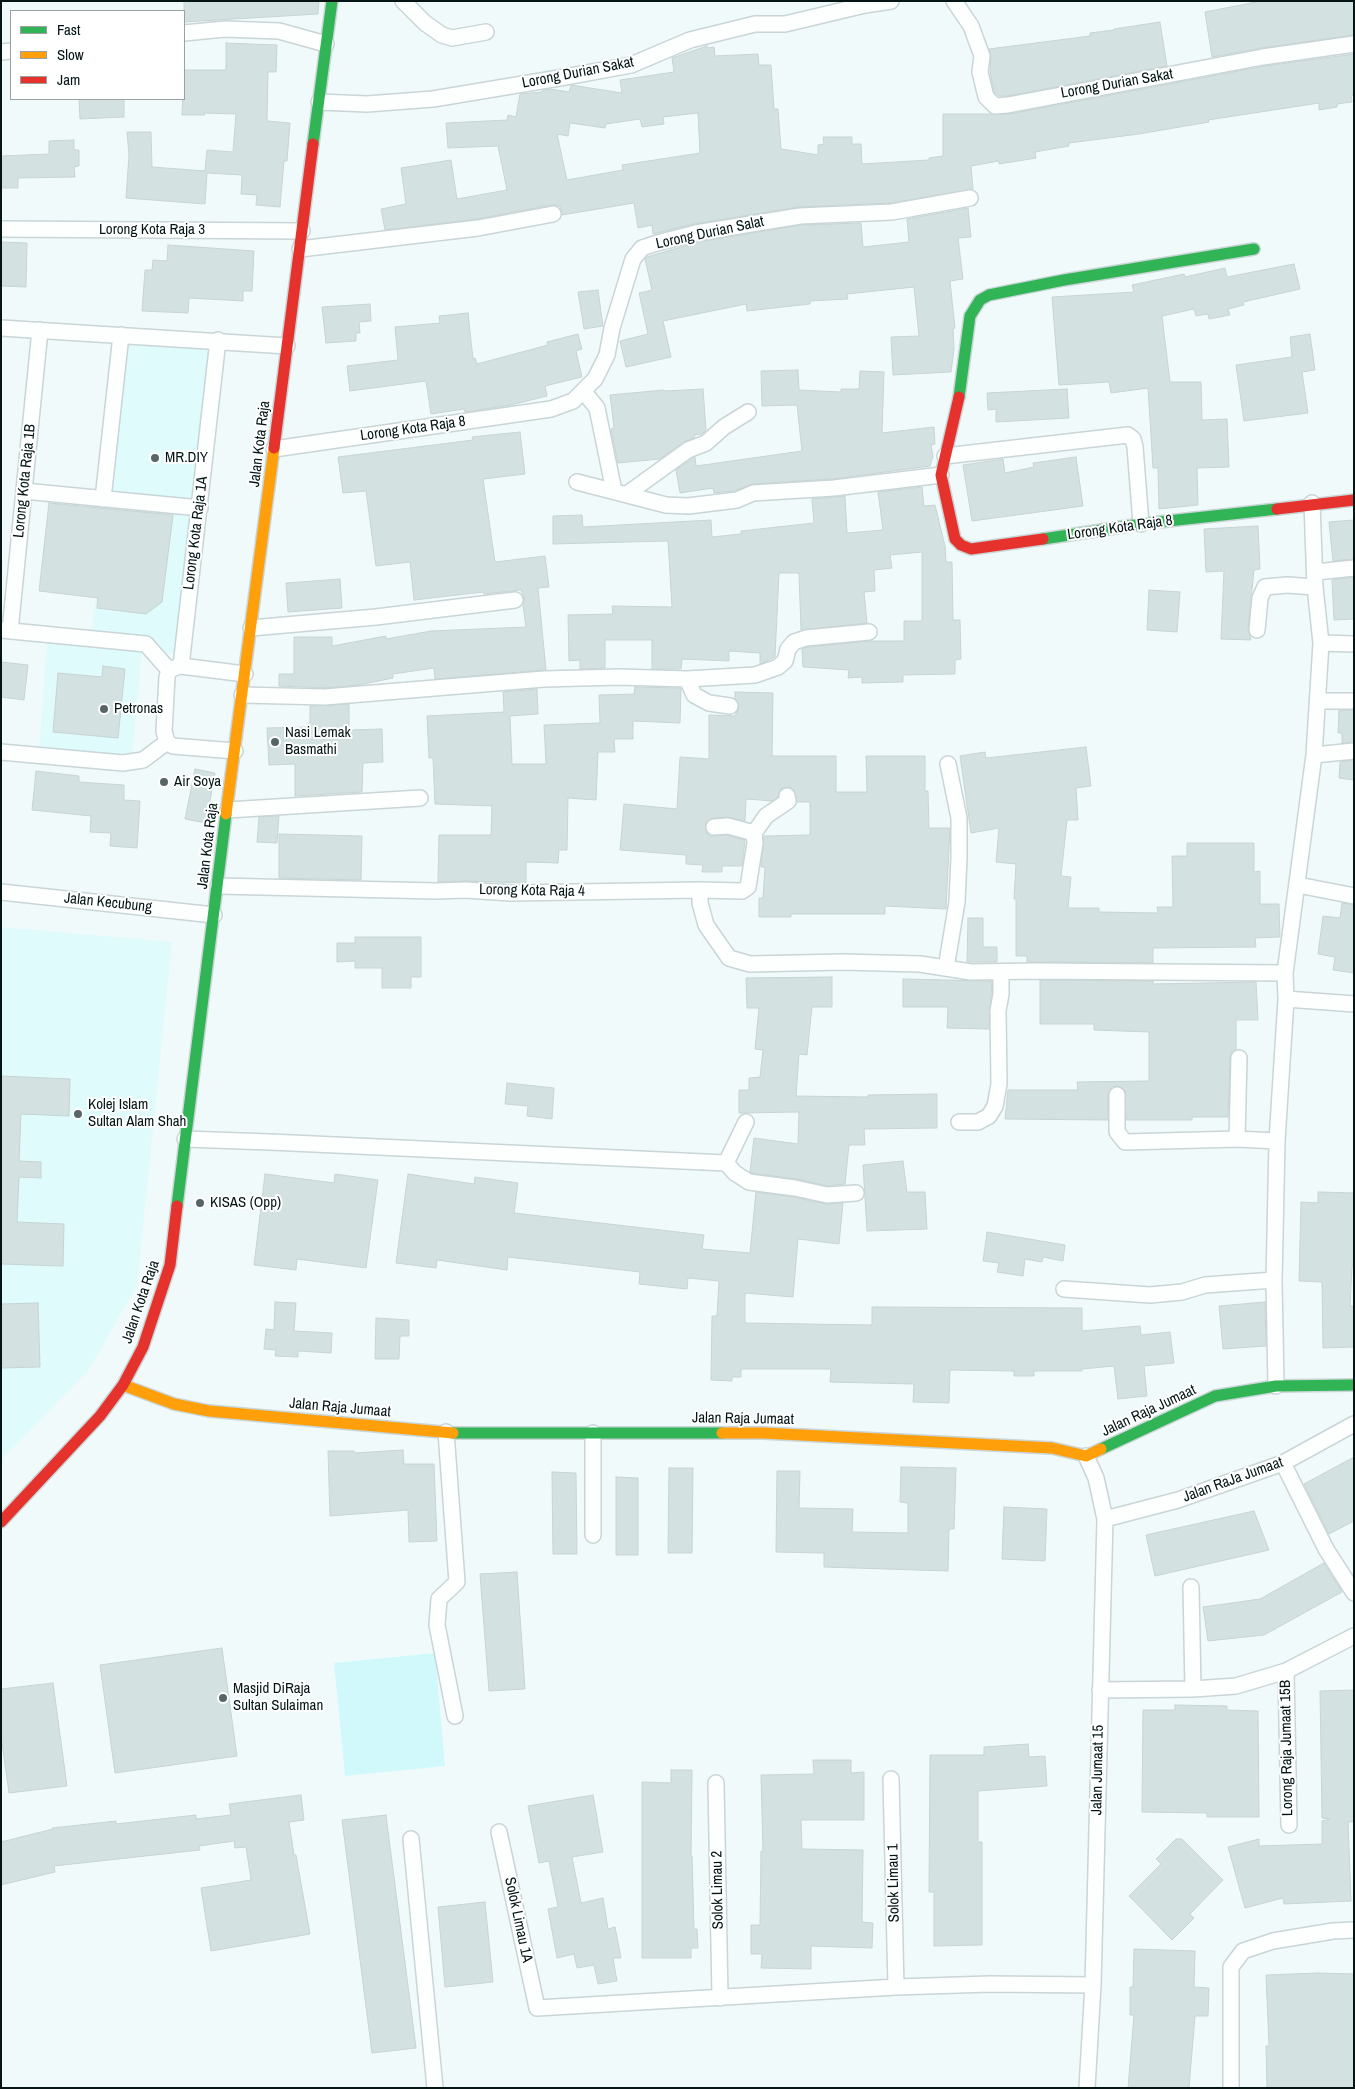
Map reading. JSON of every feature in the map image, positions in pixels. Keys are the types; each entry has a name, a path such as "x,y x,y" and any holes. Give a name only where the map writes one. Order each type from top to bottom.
{"street":[{"name":"Jalan Kota Raja","path":"1,1522 100,1416 122,1385 143,1347 170,1265 332,1"},
{"path":"403,1 425,23 442,35 452,38 486,32"},
{"name":"Lorong Durian Sakat","path":"319,102 368,104 433,99 565,77 631,65 690,40 755,24 785,24 891,1"},
{"name":"Lorong Durian Sakat","path":"954,1 971,26 982,56 980,72 986,97 995,106 1264,57 1354,44"},
{"path":"185,33 225,29 279,31 326,44"},
{"name":"Lorong Durian Salat","path":"551,409 574,401 595,379 607,355 612,328 633,260 642,248 696,233 800,216 892,212 970,198"},
{"path":"300,249 478,228 553,214"},
{"name":"Lorong Kota Raja 3","path":"1,229 302,231"},
{"name":"Lorong Kota Raja 8","path":"1254,250 1064,280 989,294 980,300 970,316 962,385 941,475 955,539 961,545 971,549 981,549 1140,524 1312,503 1354,500"},
{"path":"1,328 218,340 287,346"},
{"name":"Lorong Kota Raja 1B","path":"6,630 24,491 40,330"},
{"path":"102,499 121,335"},
{"name":"Lorong Kota Raja 1A","path":"167,742 164,731 167,677 175,668 200,508 218,340"},
{"path":"584,392 597,408 620,492"},
{"name":"Lorong Kota Raja 8","path":"274,449 551,409"},
{"path":"620,492 688,450 706,443 724,427 748,412"},
{"path":"945,456 1128,435 1133,439 1135,447 1140,524"},
{"path":"576,482 666,504 688,506 737,500 754,493 834,488 941,475"},
{"path":"24,491 200,508"},
{"path":"1257,1140 1286,999 1285,973 1314,755 1321,643 1315,579 1312,503"},
{"path":"1257,630 1259,606 1265,587 1288,585 1354,568"},
{"path":"251,628 376,617 515,600"},
{"path":"6,630 146,644 175,668 245,674"},
{"path":"242,695 326,697 544,679 619,677 687,680 754,675 778,667 785,661 788,648 794,642 806,638 869,632"},
{"path":"1321,643 1354,644"},
{"path":"687,680 694,695 709,703 730,706"},
{"path":"1318,701 1354,701"},
{"path":"1,752 123,763 143,760 167,742 174,746 235,751"},
{"path":"1314,755 1354,751"},
{"path":"946,968 957,902 960,858 959,818 948,764"},
{"path":"714,827 728,826 754,832 766,816 788,801 787,796"},
{"path":"228,810 420,798"},
{"name":"Lorong Kota Raja 4","path":"218,886 465,890 511,893 700,890 742,892 748,887 754,832"},
{"path":"1298,885 1354,896"},
{"path":"700,890 700,903 706,924 729,958 750,964 862,962 920,964 971,972 1285,973"},
{"name":"Jalan Kecubung","path":"1,892 214,915"},
{"path":"959,1122 978,1122 989,1116 995,1106 999,1084 998,1011 1001,994 1001,972"},
{"path":"1286,999 1354,1004"},
{"path":"1239,1058 1257,1140 1276,1311 1276,1386"},
{"path":"1116,1095 1117,1132 1125,1142 1257,1140"},
{"path":"726,1164 746,1122"},
{"path":"185,1139 726,1164 735,1173 749,1182 795,1188 827,1195 856,1193"},
{"path":"1064,1289 1150,1295 1182,1292 1205,1285 1272,1283"},
{"name":"Jalan Raja Jumaat","path":"122,1385 174,1404 209,1411 446,1432 763,1433 1052,1448 1086,1456 1215,1396 1276,1386 1354,1385"},
{"name":"Jalan RaJa Jumaat","path":"1105,1518 1178,1500 1282,1463 1354,1424"},
{"path":"446,1432 457,1582 439,1599 437,1625 455,1716"},
{"path":"593,1433 593,1535"},
{"name":"Jalan Jumaat 15","path":"1086,1456 1096,1478 1105,1518 1093,1984 1087,2088"},
{"path":"1282,1463 1326,1549 1354,1594"},
{"path":"1190,1587 1193,1689"},
{"path":"1100,1690 1193,1689 1236,1686 1286,1671 1354,1636"},
{"name":"Lorong Raja Jumaat 15B","path":"1286,1671 1289,1825"},
{"name":"Solok Limau 1","path":"891,1779 896,1987"},
{"name":"Solok Limau 2","path":"716,1783 720,1998"},
{"name":"Solok Limau 1A","path":"499,1832 537,2008 720,1998"},
{"path":"411,1839 435,2088"},
{"path":"1231,2088 1231,1967 1243,1951 1273,1941 1333,1931 1354,1930"},
{"path":"720,1998 896,1987 990,1984 1093,1984"}],"shaded area":[{"path":"127,342 210,348 175,654 142,650 132,757 39,749 47,642 90,645"},
{"name":"Kolej Islam Sultan Alam Shah","path":"1,927 172,942 137,1286 88,1371 1,1460"},
{"path":"435,1653 445,1766 345,1776 334,1663"}],"building":[{"path":"184,1 319,1 318,14 185,22"},
{"path":"1261,1 1354,1 1354,35 1212,57 1205,12"},
{"path":"1160,22 1167,66 1007,96 999,96 994,92 990,71 991,57 989,49 1090,36 1090,33"},
{"path":"226,43 277,45 276,72 268,72 267,121 290,123 287,161 284,161 280,207 256,205 257,195 241,194 242,175 207,173 205,204 126,198 129,155 127,132 151,132 152,167 205,171 207,150 233,152 236,114 204,113 205,115 182,115 183,100 185,100 185,70 226,70"},
{"path":"707,46 707,48 714,47 715,56 758,54 759,65 771,65 774,109 778,109 781,149 818,155 818,145 824,144 823,137 852,137 852,144 861,144 862,164 929,160 929,158 943,156 943,114 1010,114 1265,66 1354,54 1354,95 1351,96 1352,102 1337,104 1337,107 1319,110 1319,103 1208,120 1209,122 1139,134 1069,143 1069,146 1035,152 1036,158 999,164 999,161 971,166 973,189 891,203 798,207 694,224 653,234 652,225 638,228 634,203 562,215 560,206 551,205 477,219 385,230 381,209 406,204 401,168 451,160 457,199 507,190 498,146 448,148 446,123 507,120 508,115 516,117 520,94 542,92 543,90 550,89 569,92 571,85 622,93 620,80 674,72 672,58","holes":["698,113 700,153 622,165 623,170 567,180 557,134 568,136 570,123 605,128 606,124 640,119 642,127 664,124 663,117"]},
{"path":"79,100 124,100 124,117 80,119"},
{"path":"74,140 74,150 79,150 79,166 74,167 75,177 18,178 18,188 1,188 1,156 49,154 49,141"},
{"path":"968,208 971,237 958,238 963,279 950,281 955,328 953,329 954,349 951,372 893,375 891,337 919,336 914,287 847,294 848,299 810,301 810,304 747,311 746,304 663,321 671,357 626,367 620,341 648,334 639,293 652,290 645,259 647,257 698,242 801,225 861,223 863,247 909,242 907,219"},
{"path":"1,242 27,243 26,287 1,286"},
{"path":"168,245 254,251 252,291 243,291 243,301 189,298 188,313 142,311 145,270 152,270 153,260 167,261"},
{"path":"1294,264 1300,289 1243,302 1244,305 1228,309 1230,315 1209,319 1208,314 1196,316 1194,309 1162,316 1170,382 1201,382 1202,420 1227,419 1229,467 1197,468 1198,505 1159,509 1158,468 1153,468 1148,388 1111,393 1109,382 1059,385 1052,297 1134,292 1132,285 1184,274 1185,277 1225,268 1227,277"},
{"path":"598,290 603,326 584,329 578,292"},
{"path":"370,304 371,321 359,322 360,333 356,333 356,341 326,343 322,307"},
{"path":"468,313 473,359 475,358 477,364 548,345 547,342 578,334 582,349 576,351 582,377 545,386 547,396 511,405 465,412 464,409 431,414 426,381 350,391 347,366 398,360 395,327 440,323 439,316"},
{"path":"1310,334 1315,370 1302,372 1308,413 1244,421 1236,365 1292,357 1290,337"},
{"path":"798,370 799,390 841,392 841,389 859,389 860,371 884,372 882,433 934,427 935,444 931,445 933,456 930,466 833,479 752,484 734,491 714,493 713,488 680,493 676,470 695,457 696,466 802,451 797,405 762,406 761,371"},
{"path":"703,389 706,430 702,434 694,435 695,437 683,442 660,459 618,463 611,429 614,428 610,395 664,390"},
{"path":"1067,389 1069,418 996,422 996,409 988,410 987,393"},
{"path":"520,432 525,474 483,479 495,562 545,556 549,587 538,588 546,670 435,679 434,668 393,674 393,678 359,685 325,688 279,686 279,674 294,674 294,637 332,637 332,646 386,636 386,639 431,631 526,627 524,598 521,590 484,594 483,592 414,600 410,562 376,566 366,491 343,493 338,457 473,440 472,437"},
{"path":"1076,457 1083,506 972,521 963,465 1003,459 1005,473 1034,467 1033,463"},
{"path":"922,487 924,506 935,505 945,546 946,562 952,562 953,620 960,620 961,659 955,660 955,674 903,675 903,682 862,683 862,677 848,678 849,670 803,667 802,649 808,647 868,641 904,641 904,621 922,621 922,552 890,555 892,568 874,570 875,591 864,592 867,623 801,630 799,573 779,573 775,657 760,664 760,653 729,651 729,661 682,659 681,669 652,669 652,640 605,640 605,668 580,669 580,660 569,661 568,615 613,614 612,606 672,607 668,541 553,544 553,516 582,515 583,527 711,520 712,537 741,534 741,531 814,523 812,499 845,496 847,533 883,530 878,492"},
{"path":"49,503 173,515 162,602 146,614 97,608 98,598 39,591"},
{"path":"1354,520 1354,559 1333,561 1329,522"},
{"path":"1258,526 1260,569 1254,570 1248,629 1251,640 1221,639 1224,571 1206,572 1204,529"},
{"path":"1354,577 1354,619 1334,620 1332,580"},
{"path":"340,579 342,608 288,612 286,583"},
{"path":"1149,590 1180,592 1177,632 1147,630"},
{"path":"1,662 28,665 24,700 1,697"},
{"path":"103,666 125,669 118,738 53,732 58,673 102,677"},
{"path":"635,687 681,688 680,723 633,721 633,739 614,739 615,752 598,752 596,800 568,798 567,850 559,850 558,863 526,862 526,883 438,882 439,835 491,835 492,806 435,804 433,758 429,758 427,716 504,712 503,692 537,689 538,714 510,716 512,764 546,764 544,725 600,723 599,695 634,694"},
{"path":"735,692 773,693 772,756 836,756 836,792 867,792 866,756 925,756 925,791 928,791 929,828 950,828 946,909 885,906 885,914 791,914 791,917 759,917 759,898 763,898 765,867 761,867 764,836 810,835 810,802 797,802 794,790 790,787 781,789 778,797 772,801 746,799 745,821 727,817 713,818 706,822 706,832 710,836 727,835 745,840 742,866 722,866 722,872 702,872 703,865 686,864 686,855 620,850 624,804 677,809 680,757 709,759 709,715 735,716 739,707 735,698"},
{"path":"349,704 349,730 382,729 383,762 363,763 362,792 295,796 295,764 269,765 267,728 310,727 310,706"},
{"path":"1339,710 1354,710 1354,742 1342,743 1342,733 1338,733"},
{"path":"1086,747 1091,786 1076,788 1078,820 1067,820 1061,876 1071,877 1068,908 1099,908 1099,912 1158,913 1157,907 1173,907 1172,856 1187,856 1187,843 1254,843 1254,872 1260,871 1260,904 1279,904 1280,937 1255,938 1256,947 1153,948 1153,963 1027,962 1027,956 1016,956 1016,899 1014,899 1016,864 996,862 999,828 971,833 960,756 985,752 986,758"},
{"path":"1354,760 1354,780 1339,778 1340,762"},
{"path":"195,769 215,773 206,823 185,819"},
{"path":"36,771 79,776 79,782 124,785 124,800 140,801 137,848 110,846 111,833 90,832 91,816 32,810"},
{"path":"279,816 277,843 257,842 259,817"},
{"path":"279,834 362,836 361,880 279,878"},
{"path":"1342,903 1354,905 1354,973 1333,970 1335,957 1318,954 1323,916 1340,918"},
{"path":"968,918 983,918 983,947 997,947 997,962 967,962"},
{"path":"355,937 421,937 421,977 411,977 411,988 382,988 382,968 355,968 355,961 337,962 337,943 355,943"},
{"path":"832,977 832,1007 812,1007 807,1055 799,1054 796,1096 868,1097 868,1095 937,1094 937,1128 864,1129 865,1145 849,1145 845,1184 828,1186 796,1179 752,1173 750,1172 754,1138 798,1144 799,1112 739,1113 739,1090 749,1090 749,1078 760,1077 763,1050 755,1049 759,1008 747,1008 746,978"},
{"path":"903,979 992,981 989,1029 947,1028 948,1007 903,1007"},
{"path":"1040,980 1153,981 1153,984 1256,982 1258,1020 1236,1020 1236,1049 1231,1053 1230,1058 1228,1117 1192,1117 1192,1120 1126,1120 1125,1091 1117,1086 1112,1087 1108,1095 1108,1120 1005,1119 1008,1090 1078,1090 1077,1082 1149,1081 1149,1032 1094,1030 1094,1024 1040,1024"},
{"path":"1,1076 70,1079 69,1116 21,1114 19,1161 41,1162 41,1178 19,1177 17,1222 64,1224 63,1266 1,1264"},
{"path":"507,1083 554,1088 552,1119 527,1116 528,1106 505,1104"},
{"path":"903,1161 907,1192 925,1192 927,1229 867,1231 863,1165"},
{"path":"265,1174 334,1183 335,1174 378,1180 366,1268 297,1259 296,1270 254,1265"},
{"path":"408,1174 474,1184 475,1177 518,1183 514,1213 704,1235 702,1249 750,1253 756,1192 825,1204 843,1203 839,1244 798,1239 793,1297 745,1293 745,1323 872,1325 872,1307 1082,1308 1082,1331 1140,1326 1141,1335 1170,1332 1174,1363 1144,1366 1147,1396 1118,1399 1114,1366 1082,1369 1082,1371 1034,1371 1034,1376 1014,1376 1014,1371 950,1370 949,1403 913,1402 914,1384 830,1382 831,1369 741,1369 741,1377 732,1377 732,1381 711,1380 712,1316 717,1316 719,1281 688,1278 687,1289 639,1284 640,1272 508,1257 507,1270 437,1260 436,1268 396,1263"},
{"path":"1318,1192 1354,1193 1354,1267 1352,1267 1350,1306 1354,1306 1354,1347 1323,1348 1322,1282 1299,1281 1301,1202 1318,1203"},
{"path":"987,1232 1065,1245 1063,1261 1043,1257 1042,1262 1025,1259 1023,1276 997,1272 999,1263 983,1261"},
{"path":"275,1302 296,1303 294,1331 332,1333 331,1353 298,1351 298,1357 275,1356 276,1350 264,1349 266,1329 274,1330"},
{"path":"1265,1302 1266,1346 1223,1349 1219,1306"},
{"path":"38,1303 40,1367 1,1368 1,1304"},
{"path":"376,1318 409,1320 409,1336 400,1336 399,1359 375,1359"},
{"path":"403,1450 404,1464 434,1464 437,1541 409,1542 408,1510 330,1516 328,1451 354,1451 354,1453"},
{"path":"1354,1457 1354,1521 1329,1534 1304,1484"},
{"path":"901,1467 956,1468 954,1529 949,1529 948,1571 824,1567 824,1553 776,1552 777,1471 800,1471 799,1508 853,1509 852,1532 908,1533 908,1503 900,1502"},
{"path":"669,1468 693,1468 692,1553 668,1553"},
{"path":"552,1472 576,1473 577,1554 553,1554"},
{"path":"616,1477 638,1478 638,1555 616,1555"},
{"path":"1004,1507 1047,1509 1045,1561 1002,1559"},
{"path":"1254,1511 1269,1550 1155,1576 1146,1535"},
{"path":"1324,1563 1342,1592 1264,1635 1208,1641 1203,1607 1260,1599"},
{"path":"517,1572 525,1689 489,1691 480,1574"},
{"path":"222,1648 237,1756 115,1773 100,1665"},
{"path":"53,1683 67,1786 9,1793 1,1736 1,1689"},
{"path":"1354,1690 1354,1822 1348,1822 1351,1901 1284,1904 1283,1898 1245,1908 1228,1847 1259,1839 1259,1846 1322,1844 1322,1821 1330,1819 1322,1818 1320,1691"},
{"path":"1175,1705 1227,1706 1227,1710 1258,1711 1259,1817 1207,1817 1207,1813 1142,1812 1143,1710 1175,1710"},
{"path":"1028,1744 1029,1757 1045,1756 1047,1786 978,1791 978,1842 982,1842 982,1945 934,1946 934,1892 929,1892 930,1755 984,1755 984,1747"},
{"path":"813,1760 851,1760 851,1773 864,1772 864,1820 801,1820 802,1849 863,1850 862,1922 873,1923 872,1948 811,1946 811,1969 761,1968 762,1954 751,1954 751,1925 760,1925 761,1851 763,1851 761,1775 814,1774"},
{"path":"671,1770 692,1770 691,1856 694,1929 697,1929 698,1948 691,1948 691,1958 642,1958 642,1782 671,1783"},
{"path":"301,1795 304,1820 289,1822 310,1934 211,1951 201,1888 251,1880 246,1847 235,1848 234,1841 199,1846 200,1850 54,1866 55,1872 1,1885 1,1842 52,1828 116,1821 116,1824 196,1815 196,1819 231,1815 229,1804"},
{"path":"593,1795 603,1852 572,1857 581,1903 603,1898 608,1929 615,1927 621,1958 613,1958 617,1981 598,1984 594,1965 577,1968 574,1954 557,1958 548,1909 558,1907 549,1861 539,1863 528,1806"},
{"path":"386,1815 416,2048 372,2053 342,1820"},
{"path":"1176,1839 1182,1839 1223,1880 1190,1914 1194,1918 1172,1940 1129,1896 1161,1864 1156,1859"},
{"path":"485,1902 493,1982 445,1987 438,1907"},
{"path":"1134,1949 1195,1951 1194,1987 1209,1988 1208,2016 1195,2016 1189,2088 1128,2088 1134,2015 1130,2015 1130,1987 1133,1987"},
{"path":"1354,1974 1354,2088 1267,2088 1266,2046 1269,2046 1266,1975"}],"traffic: fast":[{"path":"313,144 332,1"},
{"path":"959,397 970,316 980,300 989,295 1064,280 1254,249"},
{"path":"1043,539 1141,524 1277,509"},
{"path":"177,1206 226,814"},
{"path":"1101,1449 1215,1396 1276,1386 1354,1385"},
{"path":"453,1433 722,1433"}],"traffic: slow":[{"path":"226,814 274,448"},
{"path":"123,1385 174,1404 209,1411 453,1433"},
{"path":"722,1433 763,1433 1052,1448 1086,1456 1101,1449"}],"traffic: jam":[{"path":"274,448 313,144"},
{"path":"959,397 941,475 955,539 961,545 971,549 1043,539"},
{"path":"1277,509 1354,500"},
{"path":"1,1522 100,1416 123,1385 143,1347 170,1265 177,1206"}],"place":[{"name":"MR.DIY","path":"155,458"},
{"name":"Petronas","path":"104,709"},
{"name":"Nasi Lemak Basmathi","path":"275,742"},
{"name":"Air Soya","path":"164,782"},
{"name":"Kolej Islam Sultan Alam Shah","path":"78,1114"},
{"name":"KISAS (Opp)","path":"200,1203"},
{"name":"Masjid DiRaja Sultan Sulaiman","path":"223,1698"}]}
